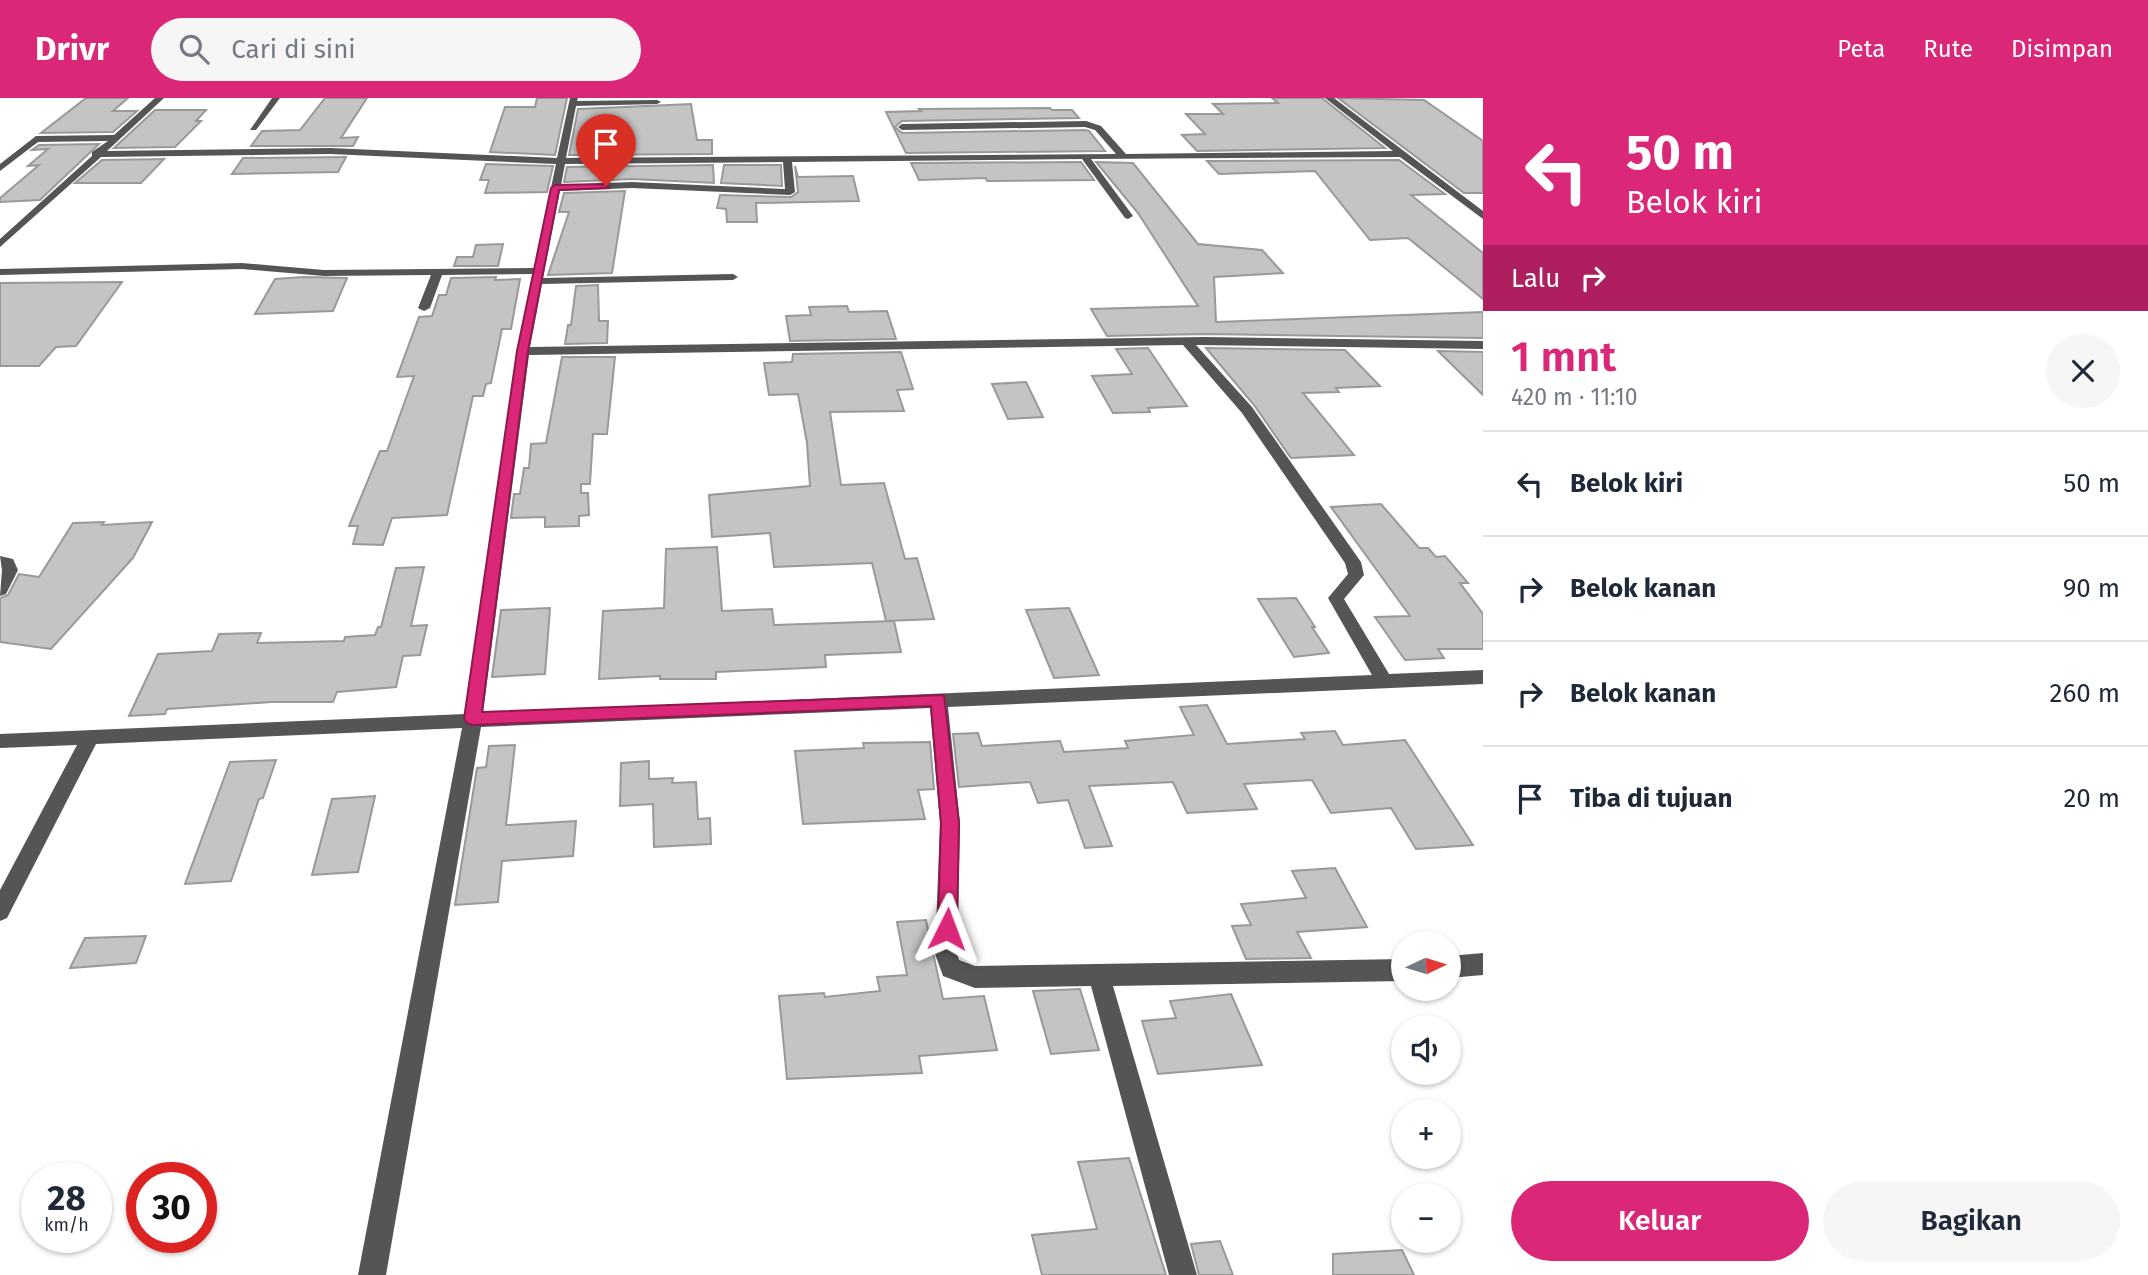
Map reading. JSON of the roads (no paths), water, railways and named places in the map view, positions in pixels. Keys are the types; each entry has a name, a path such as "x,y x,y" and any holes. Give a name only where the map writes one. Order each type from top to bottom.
{"street":[{"path":"0,244 95,154 160,98"},
{"path":"253,128 276,98"},
{"path":"1329,98 1483,216"},
{"path":"372,1275 472,719 523,351 573,101 657,102"},
{"path":"902,127 1086,124 1098,128 1123,156"},
{"path":"0,168 36,139 114,138"},
{"path":"95,154 330,150 560,161 1402,154"},
{"path":"1085,156 1128,216"},
{"path":"555,188 632,186 790,192 787,160"},
{"path":"0,272 242,266 324,273 733,276"},
{"path":"424,308 438,272"},
{"path":"523,351 1187,342 1483,345"},
{"path":"1187,342 1247,410 1353,562 1356,575 1336,598 1384,681"},
{"path":"0,561 8,563 10,569 0,590"},
{"path":"0,741 1483,677"},
{"path":"938,699 950,823 946,954 951,968 962,975 975,977 1391,970"},
{"path":"0,911 91,736"},
{"path":"1461,966 1483,964"},
{"path":"1099,975 1183,1275"}]}
